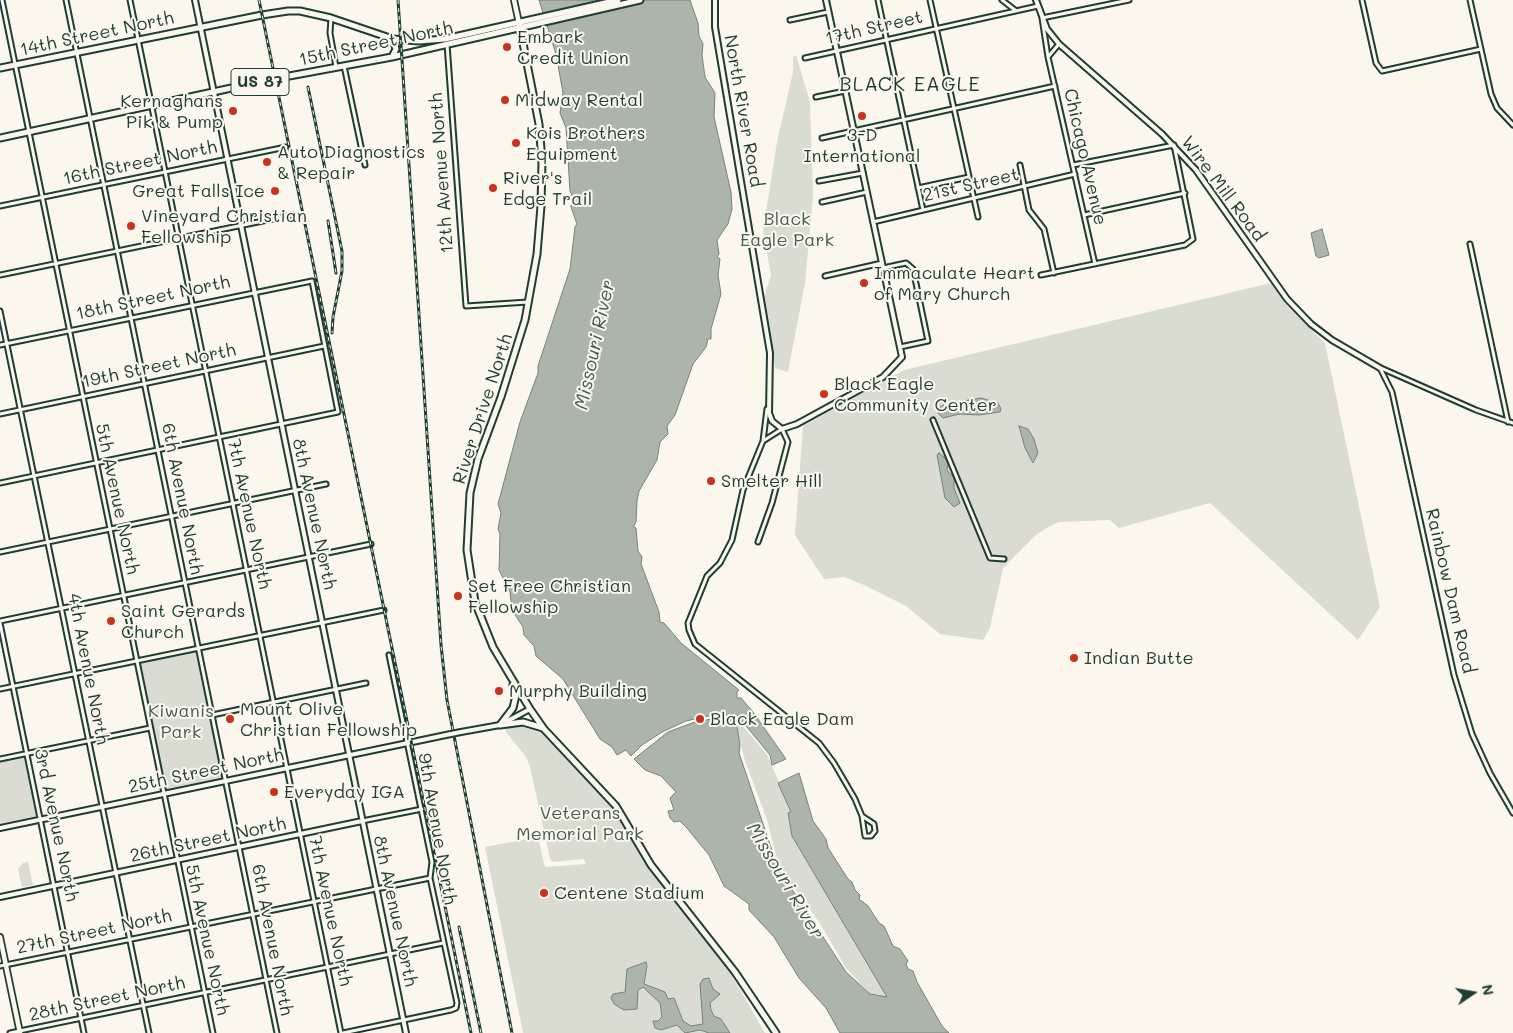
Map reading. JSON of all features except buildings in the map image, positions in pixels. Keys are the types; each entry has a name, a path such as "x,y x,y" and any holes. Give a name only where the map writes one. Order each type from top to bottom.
{"main road":[{"name":"River Drive North","path":"514,0 537,107 542,161 538,238 520,338 501,398 478,459 468,510 468,559 475,602 493,648 511,680 544,729 616,806 651,865 735,972 776,1033"},
{"name":"15th Street North","path":"531,23 618,0"},
{"name":"15th Street North","path":"0,138 336,67 392,57 446,41 640,0"},
{"name":"14th Street North","path":"0,68 288,11 300,11 331,18 393,39 433,40"},
{"path":"392,57 396,49 393,39"},
{"name":"15th Street North","path":"433,40 446,41"},
{"path":"500,725 508,716 515,701 511,680"},
{"path":"500,725 523,722 544,729"},
{"path":"0,937 20,1032"}],"street":[{"name":"5th Avenue North","path":"2,0 213,1033"},
{"name":"6th Avenue North","path":"66,0 277,1033"},
{"name":"7th Avenue North","path":"130,0 342,1033"},
{"name":"8th Avenue North","path":"195,0 406,1033"},
{"name":"North River Road","path":"714,0 714,27 770,353 768,404 764,441 743,490 732,540 720,563 707,576 688,623 689,630 696,644 819,743 844,780 862,816 865,836 871,836 875,831 874,824 862,816"},
{"path":"764,441 782,429 797,424 883,377 902,357 826,0"},
{"path":"878,0 923,210"},
{"path":"930,0 978,217"},
{"path":"1002,0 1015,11"},
{"name":"Wire Mill Road","path":"1036,0 1044,23 1059,44 1174,145 1196,170 1287,299 1311,324 1332,340 1380,368"},
{"path":"1042,18 1129,0"},
{"path":"1362,0 1379,70 1388,71 1481,49"},
{"path":"1470,0 1491,94 1497,108 1513,125"},
{"name":"17th Street","path":"805,58 1038,6"},
{"path":"790,20 828,12"},
{"path":"331,18 330,33 336,67"},
{"name":"Chicago Avenue","path":"1042,18 1048,57 1095,264"},
{"name":"12th Avenue North","path":"446,41 466,306 528,302"},
{"path":"1048,57 1059,44"},
{"path":"344,66 365,165"},
{"path":"822,138 1055,86"},
{"path":"816,97 844,91"},
{"path":"1041,275 1185,245 1194,239 1174,145 1073,165"},
{"name":"16th Street North","path":"0,206 286,147"},
{"path":"1020,165 1029,210 1044,229 1054,272"},
{"path":"819,181 863,173"},
{"name":"21st Street","path":"873,222 1075,174"},
{"path":"918,188 970,177"},
{"path":"822,202 867,192"},
{"path":"1084,215 1185,193"},
{"path":"0,275 292,215"},
{"path":"1470,244 1508,422"},
{"path":"825,276 882,262"},
{"path":"883,268 910,264 913,269 928,341 900,347"},
{"name":"18th Street North","path":"0,345 254,291 312,281 324,346"},
{"name":"4th Avenue North","path":"0,311 149,1033"},
{"path":"0,483 338,412 324,346"},
{"name":"19th Street North","path":"0,414 324,346"},
{"path":"1380,368 1476,410 1513,423"},
{"name":"Rainbow Dam Road","path":"1380,368 1392,392 1454,675 1472,734 1490,773 1513,813"},
{"name":"North River Road","path":"768,404 772,421 777,427 782,429"},
{"path":"933,420 990,558 1004,559"},
{"path":"758,542 787,453 788,442 782,429"},
{"path":"0,552 326,484"},
{"path":"0,622 370,544"},
{"path":"0,689 198,650 384,610"},
{"name":"3rd Avenue North","path":"0,622 84,1033"},
{"name":"9th Avenue North","path":"389,655 422,809 432,862 430,878 457,1003 456,1008 403,1021"},
{"path":"212,715 366,683"},
{"path":"500,725 530,708"},
{"name":"25th Street North","path":"0,828 500,725"},
{"path":"0,759 150,728"},
{"name":"26th Street North","path":"0,897 422,809"},
{"name":"27th Street North","path":"0,966 430,878"},
{"name":"28th Street North","path":"10,1033 443,943"},
{"path":"342,1033 403,1021"}],"green space":[{"name":"Black Eagle Park","path":"796,55 810,102 813,197 805,283 788,372 775,368 764,298 771,275 763,231 777,142 793,72 793,57"},
{"path":"1271,283 1287,306 1325,343 1380,607 1358,640 1210,503 1119,528 1110,520 1059,522 1048,527 1036,535 1003,568 990,628 983,640 940,634 906,606 864,585 844,577 824,579 795,535 803,426 904,370"},
{"name":"Kiwanis Park","path":"198,649 226,781 164,794 137,662"},
{"path":"734,718 737,719 768,756 791,812 792,836 887,997 870,994 846,968 819,922 779,866 767,820 745,761"},
{"name":"Veterans Memorial Park","path":"511,725 535,727 545,733 616,810 644,861 727,967 765,1033 523,1033 485,847 538,837 545,867 586,864 584,859 553,862 550,859 530,767 526,757 506,732 506,727"},
{"path":"27,754 41,820 0,828 0,759"},
{"path":"28,862 33,885 22,887 18,869 23,863"}],"water":[{"name":"Missouri River","path":"539,0 690,0 698,23 699,36 703,44 702,55 705,77 715,93 714,117 731,192 732,209 728,224 717,240 719,254 717,257 720,259 718,275 721,294 711,329 711,339 708,339 706,347 693,364 675,415 667,426 668,434 660,442 657,460 639,491 636,522 633,527 636,528 638,551 642,557 641,564 659,612 660,622 664,623 681,643 739,690 737,698 741,698 753,712 786,759 772,765 770,755 737,715 708,716 686,721 662,732 642,745 631,756 626,750 617,755 612,747 600,739 563,679 536,656 534,646 524,635 523,627 512,610 510,592 499,570 500,534 498,529 501,513 498,504 520,422 538,373 538,366 570,269 575,227 577,224 571,207 573,198 570,191 566,128 560,113 563,93 556,54"},
{"path":"1322,229 1329,255 1319,258 1316,256 1311,233"},
{"path":"981,398 998,403 1001,409 1000,412 979,415 960,414 943,418 938,413 940,407 945,404"},
{"path":"1019,426 1028,429 1034,439 1038,453 1033,463 1025,448"},
{"path":"939,453 948,463 947,471 954,477 954,488 960,503 954,507 945,498 937,455"},
{"name":"Missouri River","path":"716,718 734,718 736,721 740,745 739,753 778,868 846,972 870,994 887,997 792,836 788,813 791,812 778,783 799,773 813,821 826,839 828,848 860,895 859,899 868,906 879,923 884,926 893,946 900,949 908,961 906,964 908,969 913,971 917,982 942,1026 949,1033 840,1033 826,1008 799,978 774,937 749,910 749,904 724,886 709,855 680,821 674,822 670,818 668,811 674,810 670,798 676,792 661,776 645,770 634,759 668,732 692,723"},
{"path":"646,962 644,984 665,992 668,999 674,998 683,1021 691,1026 703,1024 700,984 703,979 709,978 713,989 720,994 710,1003 711,1010 714,1016 721,1019 730,1033 709,1033 700,1030 685,1033 677,1025 661,1030 655,1028 653,1021 658,1021 662,1017 660,1003 643,987 638,990 637,1009 624,1010 614,1004 611,998 613,994 625,992 627,969"}],"railway":[{"path":"259,0 471,1033"},
{"path":"398,0 441,645 447,700 512,1033"},
{"path":"308,87 342,251 342,271 333,317 332,333"},
{"path":"328,221 336,273"},
{"path":"459,927 481,1033"}],"place":[{"name":"Embark Credit Union","path":"507,47"},
{"name":"Midway Rental","path":"505,100"},
{"name":"Kernaghans Pik & Pump","path":"233,111"},
{"name":"3-D International","path":"862,116"},
{"name":"Kois Brothers Equipment","path":"516,143"},
{"name":"Auto Diagnostics & Repair","path":"267,162"},
{"name":"River's Edge Trail","path":"493,188"},
{"name":"Great Falls Ice","path":"275,191"},
{"name":"Vineyard Christian Fellowship","path":"131,226"},
{"name":"Immaculate Heart of Mary Church","path":"864,283"},
{"name":"Black Eagle Community Center","path":"824,394"},
{"name":"Smelter Hill","path":"711,481"},
{"name":"Set Free Christian Fellowship","path":"458,596"},
{"name":"Saint Gerards Church","path":"111,621"},
{"name":"Indian Butte","path":"1074,658"},
{"name":"Murphy Building","path":"499,691"},
{"name":"Mount Olive Christian Fellowship","path":"230,719"},
{"name":"Black Eagle Dam","path":"700,719"},
{"name":"Everyday IGA","path":"274,792"},
{"name":"Centene Stadium","path":"544,893"}],"district":[{"name":"BLACK EAGLE","path":"910,85"}]}
